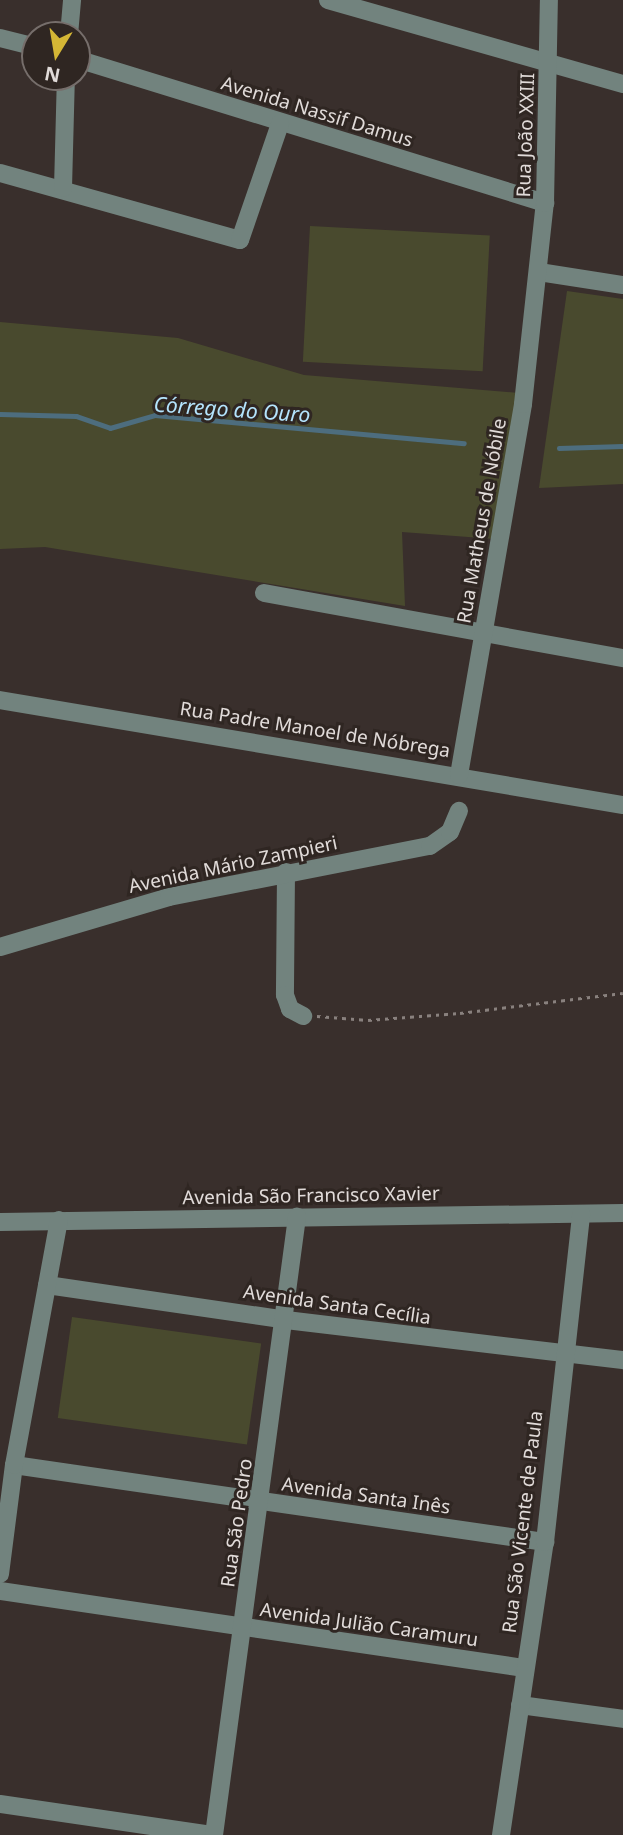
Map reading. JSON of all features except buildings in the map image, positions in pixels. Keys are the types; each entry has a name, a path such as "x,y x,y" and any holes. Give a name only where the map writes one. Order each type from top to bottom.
{"street":[{"path":"70,21 72,0"},
{"path":"328,0 550,66 623,84"},
{"name":"Rua João XXIII","path":"538,272 545,203 550,66 549,0"},
{"path":"0,38 21,43"},
{"name":"Avenida Nassif Damus","path":"91,63 280,124 545,203"},
{"path":"63,188 66,91"},
{"path":"0,173 63,188 240,240 280,124"},
{"path":"538,272 623,285"},
{"name":"Rua Matheus de Nóbile","path":"458,775 523,404 538,272"},
{"path":"264,593 623,658"},
{"name":"Rua Padre Manoel de Nóbrega","path":"0,700 458,775 623,805"},
{"name":"Avenida Mário Zampieri","path":"0,947 169,897 430,846 450,832 458,811"},
{"path":"286,872 285,995 290,1009 303,1016"},
{"name":"Avenida São Francisco Xavier","path":"0,1222 623,1213"},
{"name":"Rua São Vicente de Paula","path":"500,1835 545,1542 581,1214"},
{"name":"Rua São Pedro","path":"213,1835 286,1320 297,1217"},
{"path":"0,1574 15,1465 60,1220"},
{"name":"Avenida Santa Cecília","path":"47,1285 286,1320 565,1356 623,1360"},
{"name":"Avenida Santa Inês","path":"15,1465 545,1542"},
{"name":"Avenida Julião Caramuru","path":"0,1591 524,1668"},
{"path":"520,1704 623,1719"},
{"path":"0,1804 83,1827 213,1835"}],"path":[{"path":"303,1016 368,1020 623,993"}],"green space":[{"path":"310,226 490,235 483,371 303,362"},
{"path":"567,291 623,299 623,484 539,488"},
{"path":"0,322 178,338 304,375 519,393 495,539 402,532 405,606 45,547 0,549"},
{"path":"72,1317 261,1344 247,1445 58,1418"}],"waterway":[{"name":"Córrego do Ouro","path":"0,414 76,416 110,428 155,415 464,443"},
{"name":"Córrego do Ouro","path":"559,448 623,446"}]}
